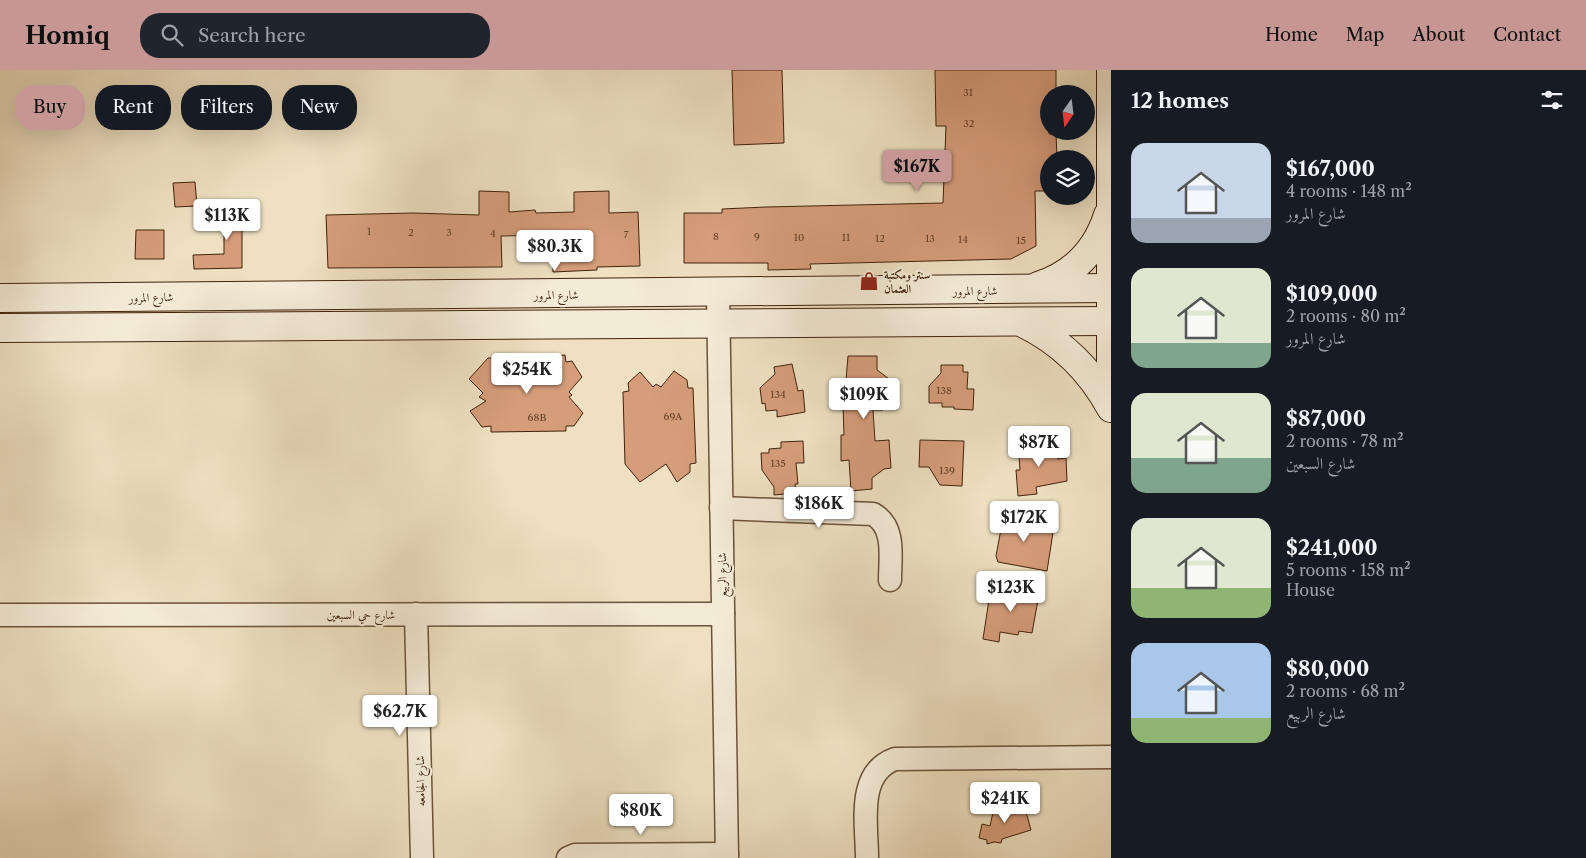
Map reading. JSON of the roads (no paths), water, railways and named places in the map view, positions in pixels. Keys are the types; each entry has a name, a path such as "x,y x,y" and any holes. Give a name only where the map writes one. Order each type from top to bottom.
{"street":[{"path":"1111,70 1111,307"},
{"path":"1018,289 1040,285 1062,276 1086,256 1102,231 1111,201"},
{"name":"شارع المرور","path":"0,298 1111,288"},
{"name":"شارع الربيع","path":"718,292 727,856"},
{"path":"1020,321 1048,336 1074,356 1095,381 1111,408"},
{"path":"0,328 1111,321"},
{"path":"1111,334 1111,421"},
{"path":"721,508 873,514 880,518 888,530 890,580"},
{"name":"شارع الجامعه","path":"416,614 422,858"},
{"name":"شارع حي السبعين","path":"0,615 723,614"},
{"path":"866,858 867,789 874,773 887,762 895,759 1111,757"},
{"path":"568,858 575,855 727,856"}],"place":[{"name":"سنتر ومكتبة العثمان","path":"869,281"}]}
